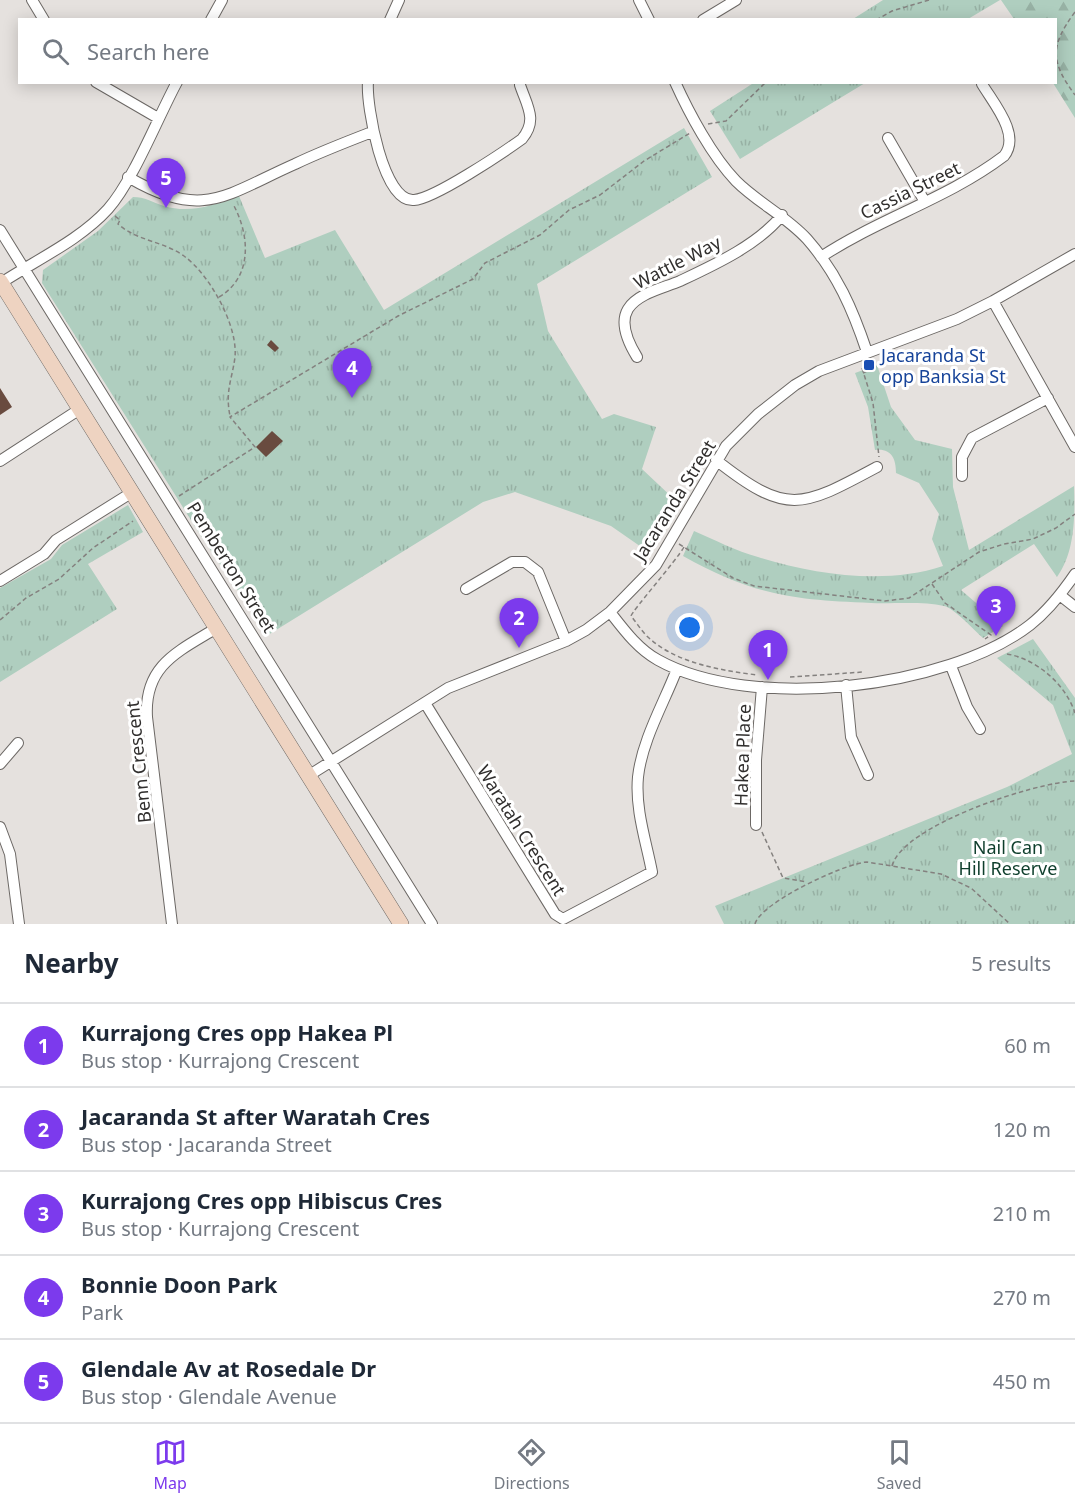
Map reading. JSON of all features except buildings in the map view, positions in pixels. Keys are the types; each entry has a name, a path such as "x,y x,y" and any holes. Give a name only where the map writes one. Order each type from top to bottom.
{"main road":[{"path":"1,282 215,629 401,924"}],"street":[{"path":"32,0 43,18"},
{"path":"212,18 222,0"},
{"path":"391,18 399,0"},
{"path":"639,0 648,18"},
{"path":"706,18 736,0"},
{"path":"99,84 158,118"},
{"path":"1,282 87,226 108,208 128,177 176,84"},
{"path":"368,84 372,132 393,182 407,199 414,200 440,189 522,139 531,127 531,120 520,85"},
{"path":"676,84 700,127 735,180 782,215 821,257 851,306 867,352"},
{"name":"Cassia Street","path":"821,257 852,236 964,184 1008,151 1009,131 982,84"},
{"path":"128,177 153,192 175,199 206,200 232,194 294,164 372,132"},
{"path":"888,138 925,202"},
{"name":"Wattle Way","path":"637,357 628,341 625,325 627,311 637,300 701,271 732,253 769,228 782,215"},
{"name":"Pemberton Street","path":"0,230 432,924"},
{"name":"Jacaranda Street","path":"308,776 463,681 566,640 586,630 610,612 641,583 673,540 716,460 741,430 795,385 819,371 924,333 993,301 1075,254"},
{"path":"993,301 1075,447"},
{"path":"962,476 962,457 972,438 1048,398"},
{"path":"0,461 80,409"},
{"path":"716,460 762,492 782,499 803,500 825,495 877,467"},
{"path":"0,581 44,554 56,540 131,493"},
{"path":"466,589 512,562 525,562 538,573 566,640"},
{"path":"610,612 640,647 657,660 709,679 762,687 846,685 890,680 951,666 1018,633 1061,596 1075,574"},
{"path":"1061,596 1075,607"},
{"name":"Benn Crescent","path":"172,924 147,717 147,691 152,677 165,662 215,629"},
{"path":"951,666 967,707 980,729"},
{"name":"Waratah Crescent","path":"425,703 555,914 563,919 652,872 640,816 638,777 646,747 677,669"},
{"path":"846,685 851,737 868,775"},
{"name":"Hakea Place","path":"756,825 756,760 762,687"},
{"path":"0,764 18,743"},
{"path":"0,827 10,854 18,924"}],"path":[{"path":"880,18 892,11 929,0"},
{"path":"1057,44 1063,28 1075,12"},
{"path":"1057,67 1075,95"},
{"path":"230,417 398,316 473,279 485,263 540,235 569,210 600,195 644,161 700,127 726,121 764,84"},
{"path":"218,298 236,285 244,264 244,231 231,200 232,194"},
{"path":"108,208 120,220 118,224 131,234 165,244 190,260 218,298 234,340 235,355 226,392 230,417 255,447 194,488 168,501"},
{"path":"862,367 873,403 879,454 877,467"},
{"path":"862,373 873,368"},
{"path":"673,540 733,578 754,586 885,601 909,598 979,552 1004,544 1033,539 1056,528 1075,514"},
{"path":"0,620 26,598 59,579 93,548 139,518"},
{"path":"684,547 653,590 633,610 631,616 649,637 678,656 711,667 762,675"},
{"path":"932,584 945,603 991,635 983,640"},
{"path":"1007,654 1026,660 1051,678 1064,690 1075,713"},
{"path":"782,678 870,672"},
{"path":"892,866 901,850 954,816 1038,785 1075,781"},
{"path":"756,825 766,839 783,878 808,882"},
{"path":"754,924 763,911 808,882 857,863 941,874 971,888 1010,924"}],"green space":[{"path":"883,0 1000,0 970,18 855,18"},
{"path":"1001,0 1075,0 1075,118 1054,84 1057,84 1057,18 1013,18"},
{"path":"752,84 863,84 740,159 710,111"},
{"path":"684,128 712,177 537,284 548,331 602,419 614,414 656,427 642,469 675,500 647,551 611,526 515,492 483,502 268,635 201,536 42,283 43,270 98,231 133,197 174,208 193,209 239,196 265,258 335,230 384,310"},
{"path":"877,365 891,407 915,440 952,449 953,487 969,550 1074,486 1074,522 1071,545 1057,577 1034,544 961,590 1003,626 983,638 958,615 944,606 818,600 774,593 731,579 683,556 694,531 750,555 827,573 898,575 943,566 932,539 939,514 919,483 896,473 894,459 889,452 875,450 868,407 855,373"},
{"path":"128,505 143,532 88,564 117,609 0,682 0,588 51,559 62,545"},
{"name":"Nail Can Hill Reserve","path":"1033,639 1075,698 1075,924 724,924 715,906 1007,787 1072,754 1053,705 997,658"}],"place":[{"name":"Glendale Av at Rosedale Dr","path":"166,208"},
{"name":"Jacaranda St opp Banksia St","path":"869,365"},
{"name":"Bonnie Doon Park","path":"352,398"},
{"name":"Kurrajong Cres opp Hibiscus Cres","path":"996,636"},
{"name":"Jacaranda St after Waratah Cres","path":"519,648"},
{"name":"Kurrajong Cres opp Hakea Pl","path":"768,680"}]}
